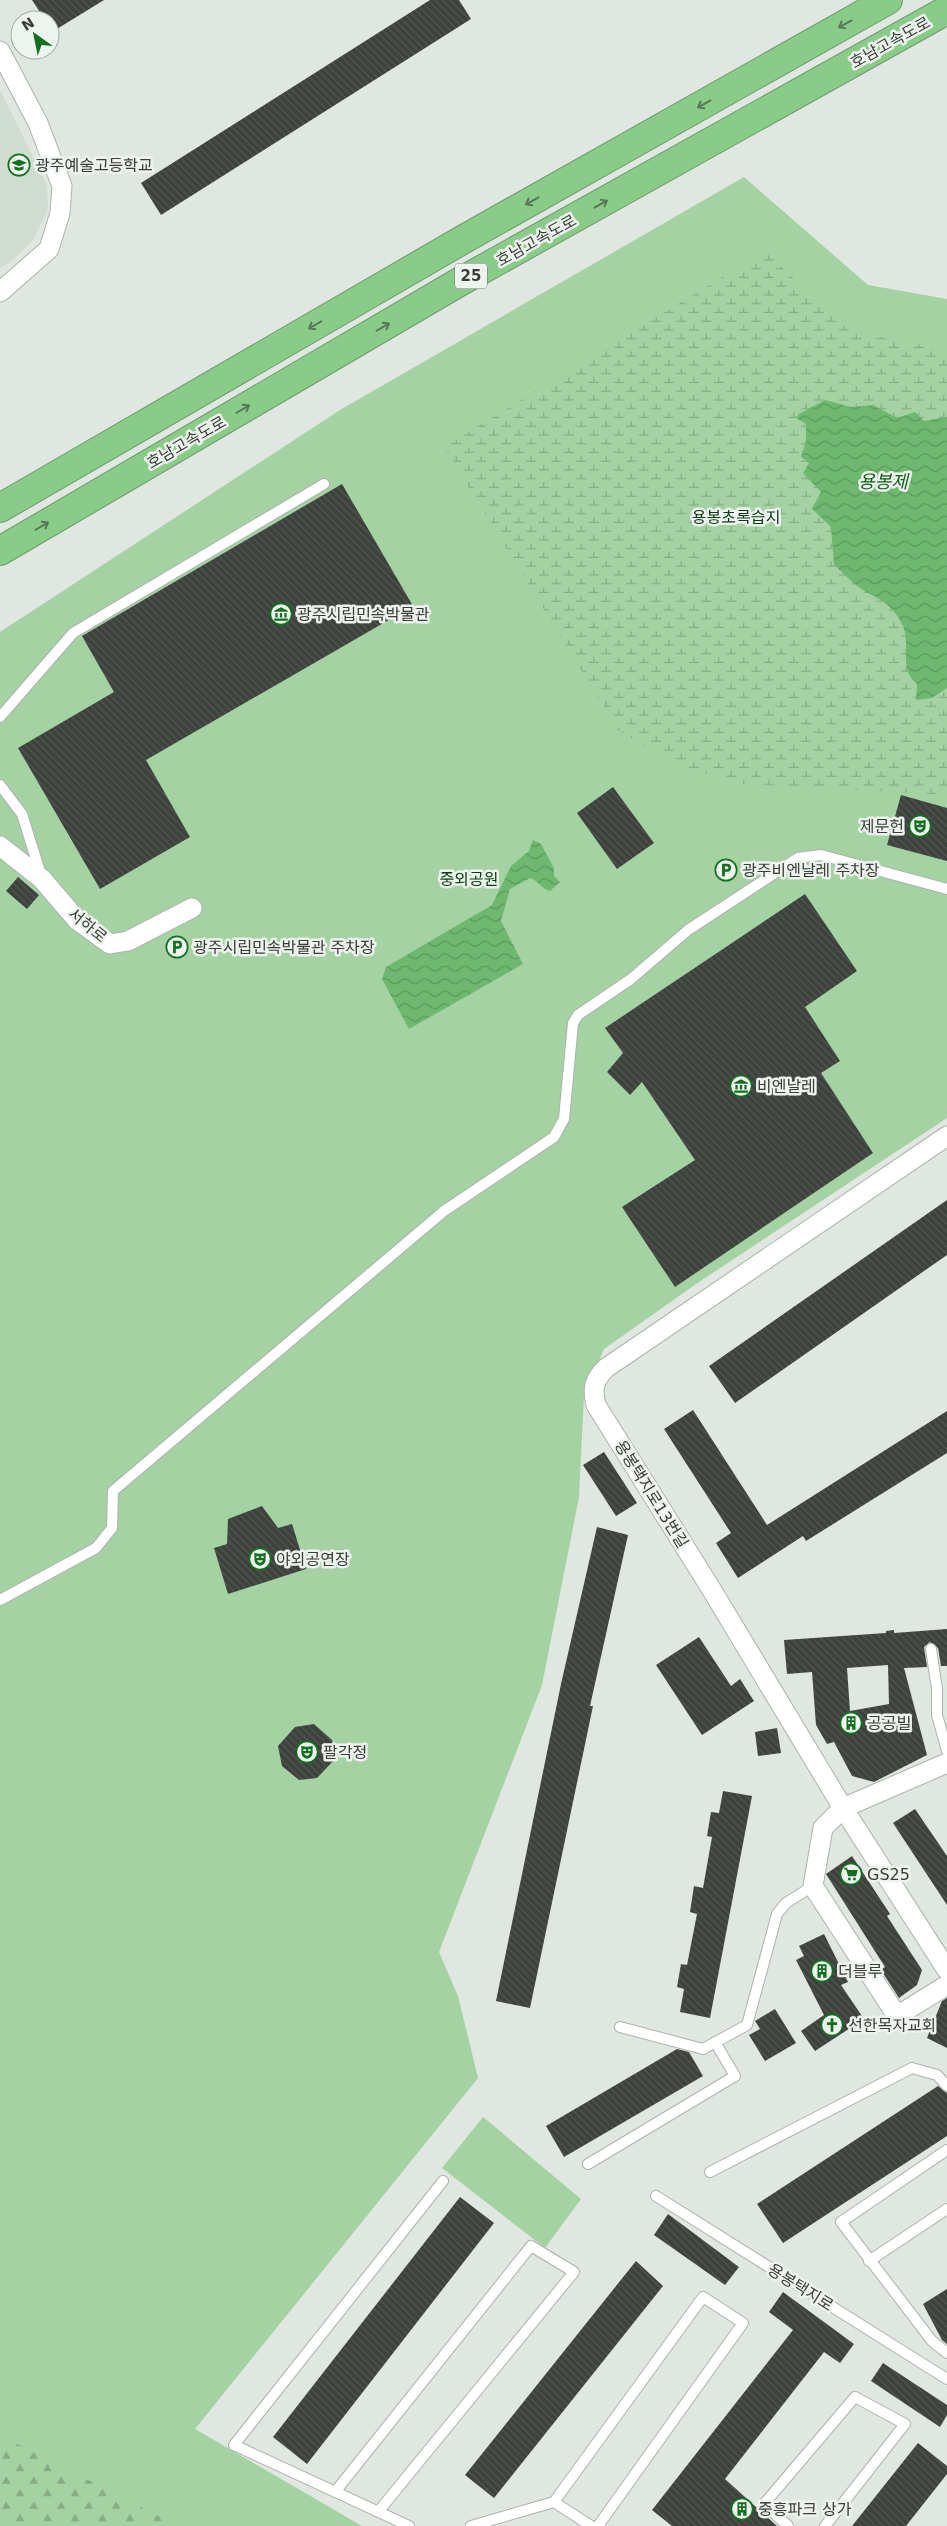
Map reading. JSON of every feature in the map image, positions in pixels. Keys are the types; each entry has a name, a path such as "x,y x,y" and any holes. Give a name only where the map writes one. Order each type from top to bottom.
{"highway":[{"name":"25","path":"0,508 464,239 888,0"},
{"name":"호남고속도로","path":"0,551 456,284 947,10"},
{"path":"905,34 947,17"}],"street":[{"path":"0,51 38,123 62,186 60,213 49,249 0,292"},
{"name":"서하로","path":"0,846 42,879 77,920 110,944 128,941 192,908"},
{"name":"용봉택지로13번길","path":"947,1136 606,1368 598,1376 592,1390 596,1405 710,1587 843,1808 947,1970"},
{"path":"947,1763 843,1808 823,1828 813,1886 897,2016 947,1984"}],"lane":[{"path":"0,717 72,633 324,484"},
{"path":"0,785 22,814 42,879"},
{"path":"0,1600 96,1548 112,1528 113,1491 444,1211 554,1137 564,1119 573,1023 578,1015 631,979 688,930 798,858 808,856 821,855 947,889"},
{"path":"931,1649 937,1689 937,1715 947,1751"},
{"path":"620,2027 703,2049 747,2025 777,1914 786,1903 813,1886"},
{"path":"588,2164 736,2076 715,2042"},
{"path":"710,2172 912,2068 937,2075 947,2086"},
{"path":"947,2150 841,2222 932,2341 947,2353"},
{"path":"409,2526 234,2444 443,2181"},
{"name":"용봉택지로","path":"656,2196 947,2379"},
{"path":"869,2261 947,2209"},
{"path":"335,2492 531,2246 574,2272 378,2512"},
{"path":"471,2526 554,2502 703,2297 743,2324 598,2526"},
{"path":"788,2526 764,2504 855,2398 905,2424 825,2526"},
{"path":"554,2502 591,2526"}],"shaded area":[{"name":"광주예술고등학교","path":"0,90 47,185 48,209 33,240 12,261 0,268"}],"green space":[{"name":"중외공원","path":"744,177 868,285 947,299 947,1118 696,1284 604,1349 584,1395 579,1497 542,1685 439,1952 458,1996 478,2078 195,2429 362,2526 0,2526 0,632 340,410"},
{"name":"용봉초록습지","path":"765,251 849,331 947,350 947,795 743,784 674,765 618,730 444,447"},
{"path":"483,2117 581,2199 545,2248 442,2168"},
{"path":"0,2435 178,2526 0,2526"}],"water":[{"name":"용봉제","path":"825,400 851,407 873,405 897,418 915,412 924,421 947,417 947,688 932,698 916,700 917,684 908,672 905,633 899,618 890,607 857,586 834,565 831,527 812,509 821,492 803,473 809,463 801,457 806,441 806,424 796,418 799,414"},
{"path":"533,840 541,844 554,868 554,876 560,882 550,891 530,878 510,889 501,921 523,964 409,1029 382,979 386,967 492,905 511,866 529,851"}],"building":[{"path":"32,0 104,0 60,27 60,10 38,10"},
{"path":"430,0 459,0 471,19 161,215 141,183"},
{"path":"342,484 413,606 146,760 190,837 100,889 18,748 114,692 82,636"},
{"path":"613,787 654,843 617,869 577,813"},
{"name":"제문헌","path":"901,795 947,808 947,861 887,845"},
{"path":"18,877 39,895 27,909 6,891"},
{"path":"805,894 857,971 805,1007 840,1061 821,1073 873,1153 675,1287 622,1207 695,1160 642,1082 630,1095 607,1072 623,1053 605,1028"},
{"path":"947,1200 947,1255 735,1403 709,1366"},
{"path":"693,1410 767,1525 947,1411 947,1453 806,1541 803,1536 738,1578 716,1543 731,1533 664,1429"},
{"path":"604,1452 637,1503 616,1516 583,1465"},
{"name":"야외공연장","path":"262,1506 278,1528 292,1524 306,1569 228,1594 214,1548 227,1544 228,1519"},
{"path":"597,1527 628,1535 590,1706 593,1706 530,2008 496,2001 561,1684"},
{"path":"947,1629 947,1666 941,1666 938,1648 930,1642 924,1647 927,1667 904,1668 927,1755 874,1782 852,1776 834,1742 827,1744 816,1725 812,1672 787,1674 784,1640 886,1633 886,1631 894,1630 894,1633","holes":["888,1665 889,1704 850,1711 847,1668"]},
{"path":"699,1637 731,1686 740,1679 754,1701 702,1735 656,1665"},
{"name":"팔각정","path":"314,1724 332,1740 336,1758 317,1778 299,1780 282,1766 278,1746 295,1727"},
{"path":"777,1728 781,1753 758,1756 755,1732"},
{"path":"723,1791 752,1796 710,2018 680,2012 684,1989 677,1987 681,1964 687,1965 697,1914 690,1912 694,1886 703,1888 712,1837 707,1836 711,1812 719,1813"},
{"path":"915,1809 947,1856 947,1905 893,1823"},
{"path":"852,1856 890,1914 887,1916 922,1970 917,1985 899,1998 881,1970 885,1967 826,1874"},
{"path":"824,1934 848,1982 841,1985 864,2019 815,2051 801,2031 824,2015 796,1960 804,1956 799,1946"},
{"path":"947,1998 947,2048 927,2038 942,2001"},
{"path":"775,2009 796,2043 765,2061 749,2035 760,2029 755,2021"},
{"path":"677,2049 689,2052 703,2076 564,2157 546,2126"},
{"path":"938,2086 947,2093 947,2136 783,2243 757,2204"},
{"path":"460,2197 494,2223 307,2464 273,2437"},
{"path":"668,2214 739,2267 725,2285 654,2235"},
{"path":"636,2261 663,2286 494,2498 465,2475"},
{"path":"947,2289 947,2344 942,2340 923,2304"},
{"path":"783,2292 854,2344 840,2363 824,2352 725,2479 777,2526 672,2526 652,2510 793,2330 769,2312"},
{"path":"883,2363 947,2405 947,2415 940,2427 871,2381"},
{"path":"918,2443 947,2466 947,2474 906,2526 852,2526"}],"place":[{"name":"광주예술고등학교","path":"19,165"},
{"name":"광주시립민속박물관","path":"281,614"},
{"name":"제문헌","path":"920,826"},
{"name":"광주비엔날레 주차장","path":"726,870"},
{"name":"광주시립민속박물관 주차장","path":"177,947"},
{"name":"비엔날레","path":"741,1086"},
{"name":"야외공연장","path":"260,1559"},
{"name":"공공빌","path":"851,1723"},
{"name":"팔각정","path":"307,1752"},
{"name":"GS25","path":"851,1874"},
{"name":"더블루","path":"822,1971"},
{"name":"선한목자교회","path":"832,2025"},
{"name":"중흥파크 상가","path":"742,2509"}]}
